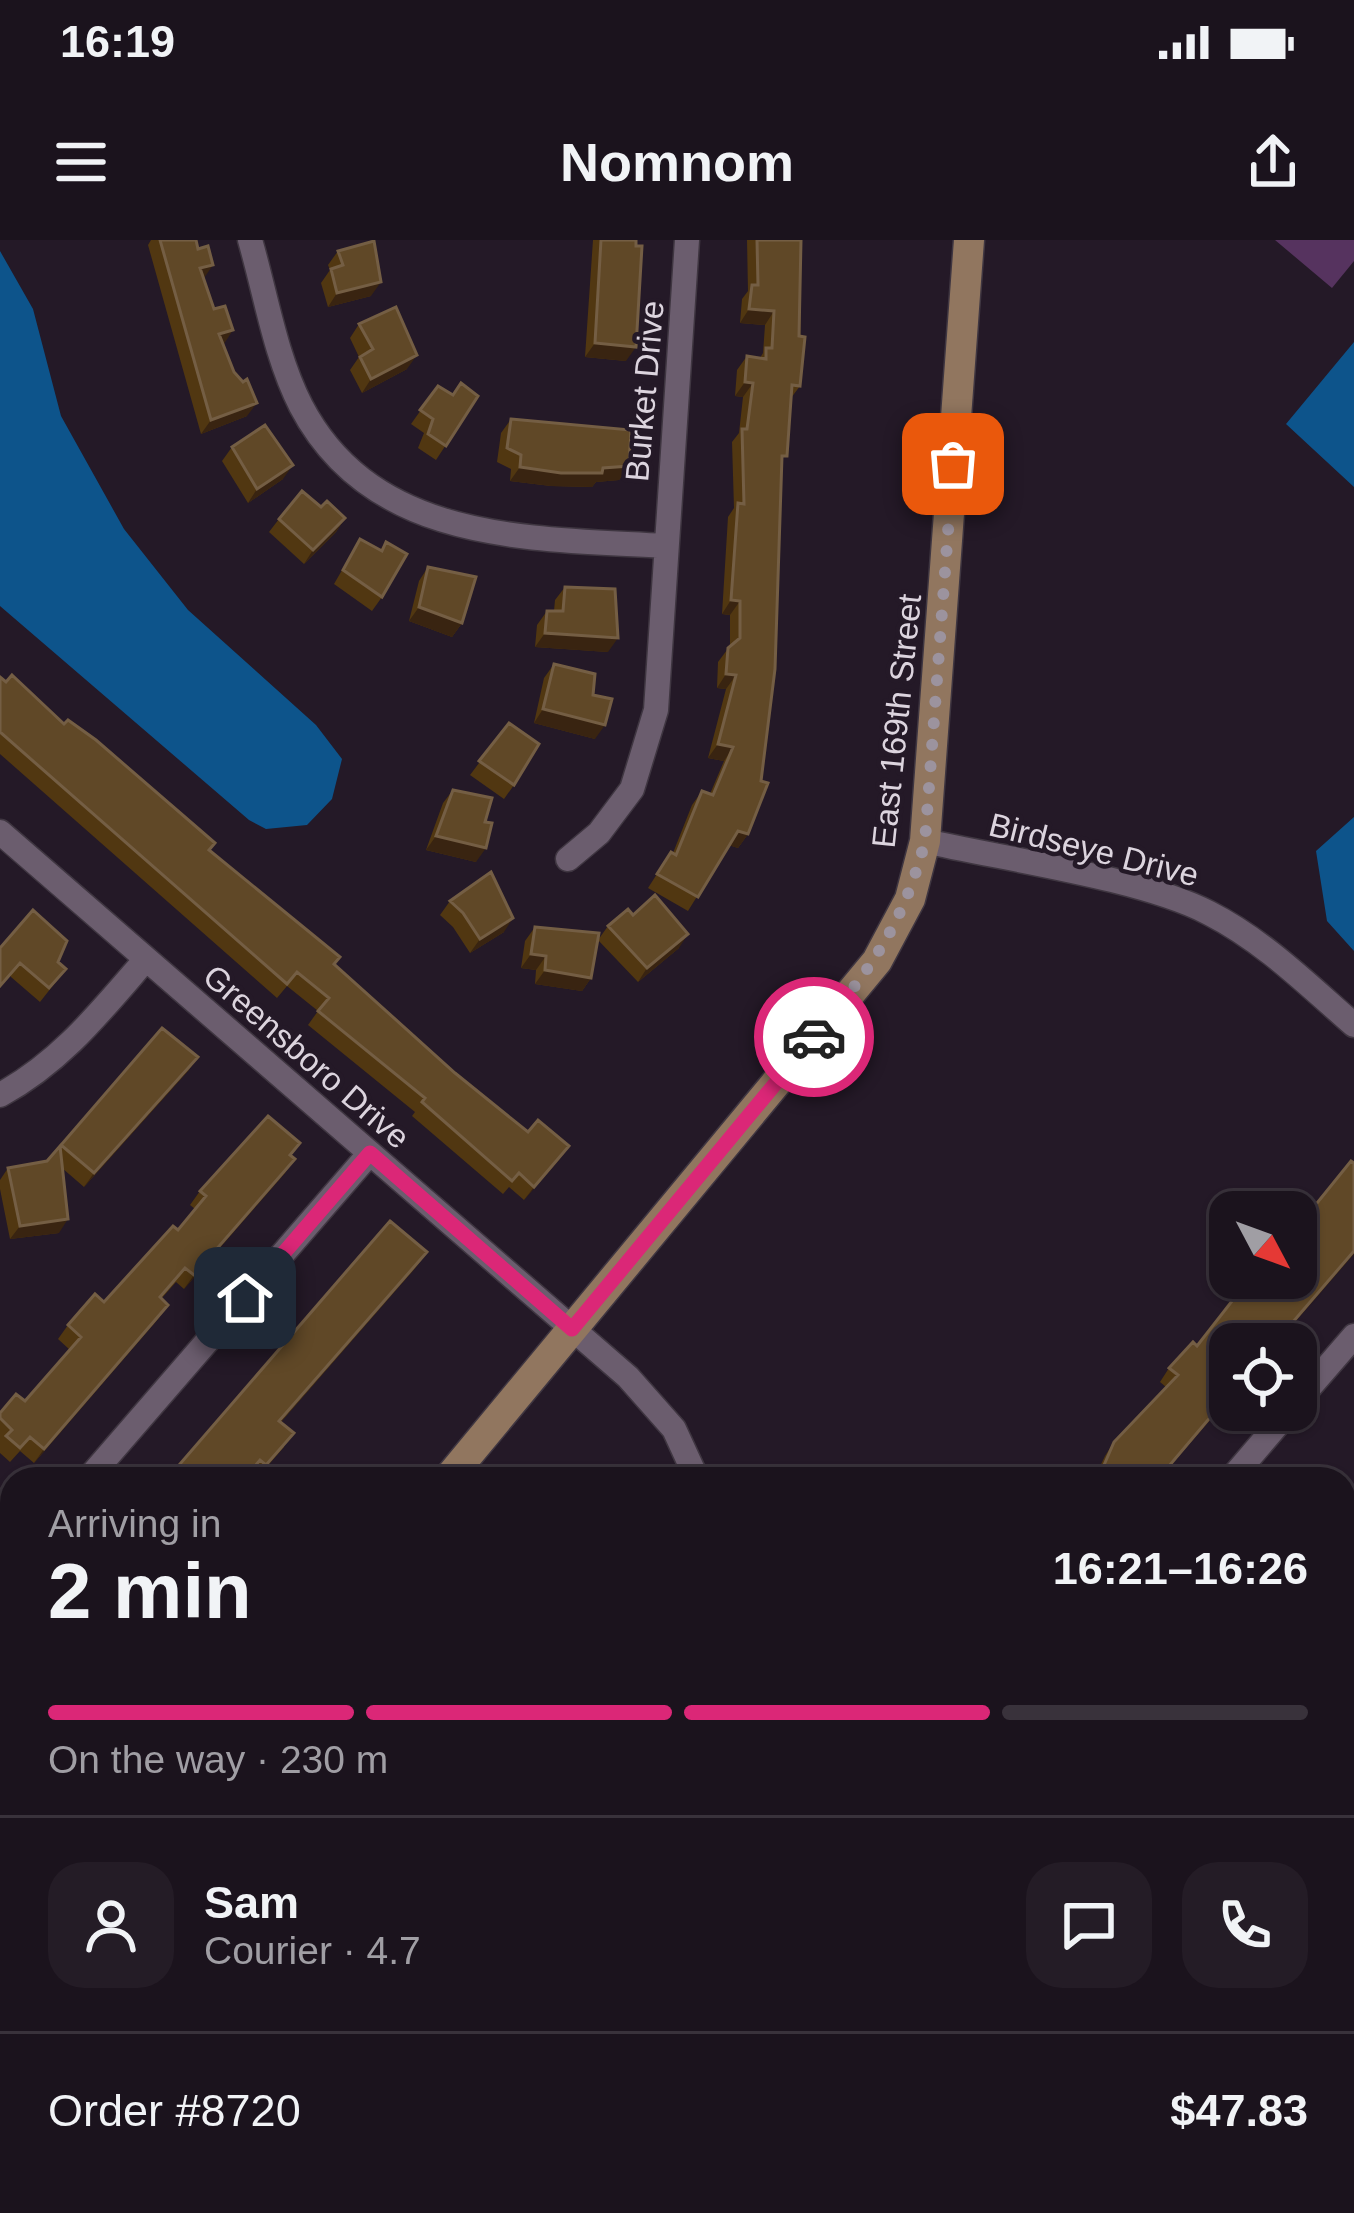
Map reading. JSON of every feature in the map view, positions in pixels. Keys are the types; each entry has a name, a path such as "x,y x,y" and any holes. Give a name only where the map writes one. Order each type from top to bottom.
{"street":[{"path":"250,240 299,403 354,473 421,515 463,530 665,546"},
{"name":"Burket Drive","path":"568,859 616,813 645,757 656,710 687,240"},
{"name":"East 169th Street","path":"458,1467 877,961 910,899 925,841 969,240"},
{"name":"Greensboro Drive","path":"0,832 653,1403 674,1429 691,1467"},
{"name":"Birdseye Drive","path":"925,841 1157,894 1204,910 1248,935 1354,1025"},
{"path":"0,1095 37,1075 68,1049 146,959"},
{"path":"98,1467 370,1153"},
{"path":"1317,1379 1354,1336"},
{"path":"1241,1467 1272,1431"}],"shaded area":[{"path":"1275,240 1354,240 1354,261 1332,288"}],"water":[{"path":"0,251 33,309 61,416 124,529 188,610 316,725 342,759 332,799 307,825 266,829 249,820 0,606"},
{"path":"1354,342 1354,487 1286,424"},
{"path":"1354,817 1354,951 1327,921 1316,851"}],"building":[{"path":"160,240 196,240 198,249 208,246 213,265 200,268 214,309 225,306 233,330 219,334 234,372 243,382 247,379 257,403 211,420"},
{"path":"601,240 636,240 636,246 642,246 636,347 595,343"},
{"path":"757,240 801,240 799,336 805,337 800,386 792,385 787,456 782,456 775,669 761,781 768,783 748,834 738,831 698,897 657,874 671,852 676,855 702,791 713,795 733,747 718,744 736,675 726,674 728,648 740,638 740,601 731,600 738,503 744,504 742,429 747,429 753,383 745,382 747,356 766,359 766,348 772,348 774,311 749,309 752,285 758,285"},
{"path":"374,241 381,282 337,293 331,269 343,265 338,251"},
{"path":"396,307 417,355 371,379 360,357 373,349 359,324"},
{"path":"461,383 478,396 446,446 428,434 433,419 420,410 438,386 453,395"},
{"path":"511,419 631,430 629,466 603,468 602,473 520,467 521,455 507,448"},
{"path":"265,425 293,465 257,489 232,447"},
{"path":"302,491 321,507 327,501 345,518 313,550 279,519"},
{"path":"360,539 382,551 386,542 407,554 382,597 343,570"},
{"path":"428,567 476,577 462,623 419,607"},
{"path":"565,587 615,589 618,638 545,633 547,611 563,611"},
{"path":"554,664 595,674 593,695 612,699 605,725 543,709"},
{"path":"12,675 64,724 68,720 96,740 215,843 209,850 340,957 334,964 455,1073 528,1132 538,1120 569,1146 534,1187 519,1173 512,1181 422,1102 425,1098 318,1011 329,998 297,972 287,984 0,732 0,677 6,682"},
{"path":"509,723 539,744 514,785 479,761"},
{"path":"453,790 492,798 485,822 492,823 486,848 436,836"},
{"path":"491,872 513,918 480,939 450,901"},
{"path":"655,895 688,934 647,968 608,926 628,909 633,915"},
{"path":"33,910 67,941 58,962 66,969 49,988 20,963 0,986 0,948"},
{"path":"535,927 599,933 591,978 545,970 546,956 531,954"},
{"path":"162,1028 198,1057 94,1173 61,1145"},
{"path":"268,1116 300,1143 290,1155 295,1159 194,1275 185,1268 160,1297 168,1305 44,1449 30,1437 20,1448 6,1436 12,1430 0,1413 16,1394 25,1401 81,1337 68,1325 95,1294 104,1302 173,1226 178,1230 206,1196 200,1191"},
{"path":"60,1146 68,1219 20,1226 8,1168 47,1161"},
{"path":"1351,1161 1354,1163 1354,1251 1317,1294 1317,1203"},
{"path":"390,1221 427,1252 279,1421 294,1433 266,1465 260,1460 254,1467 177,1467"},
{"path":"1234,1299 1313,1299 1292,1323 1215,1323"},
{"path":"1209,1331 1209,1419 1168,1467 1103,1467 1114,1442 1178,1375 1169,1368 1193,1342 1197,1346"}],"way so far":[{"path":"814,1037 877,961 910,899 925,841 953,464"}],"route":[{"path":"245,1298 370,1153 572,1329 814,1037"}]}
